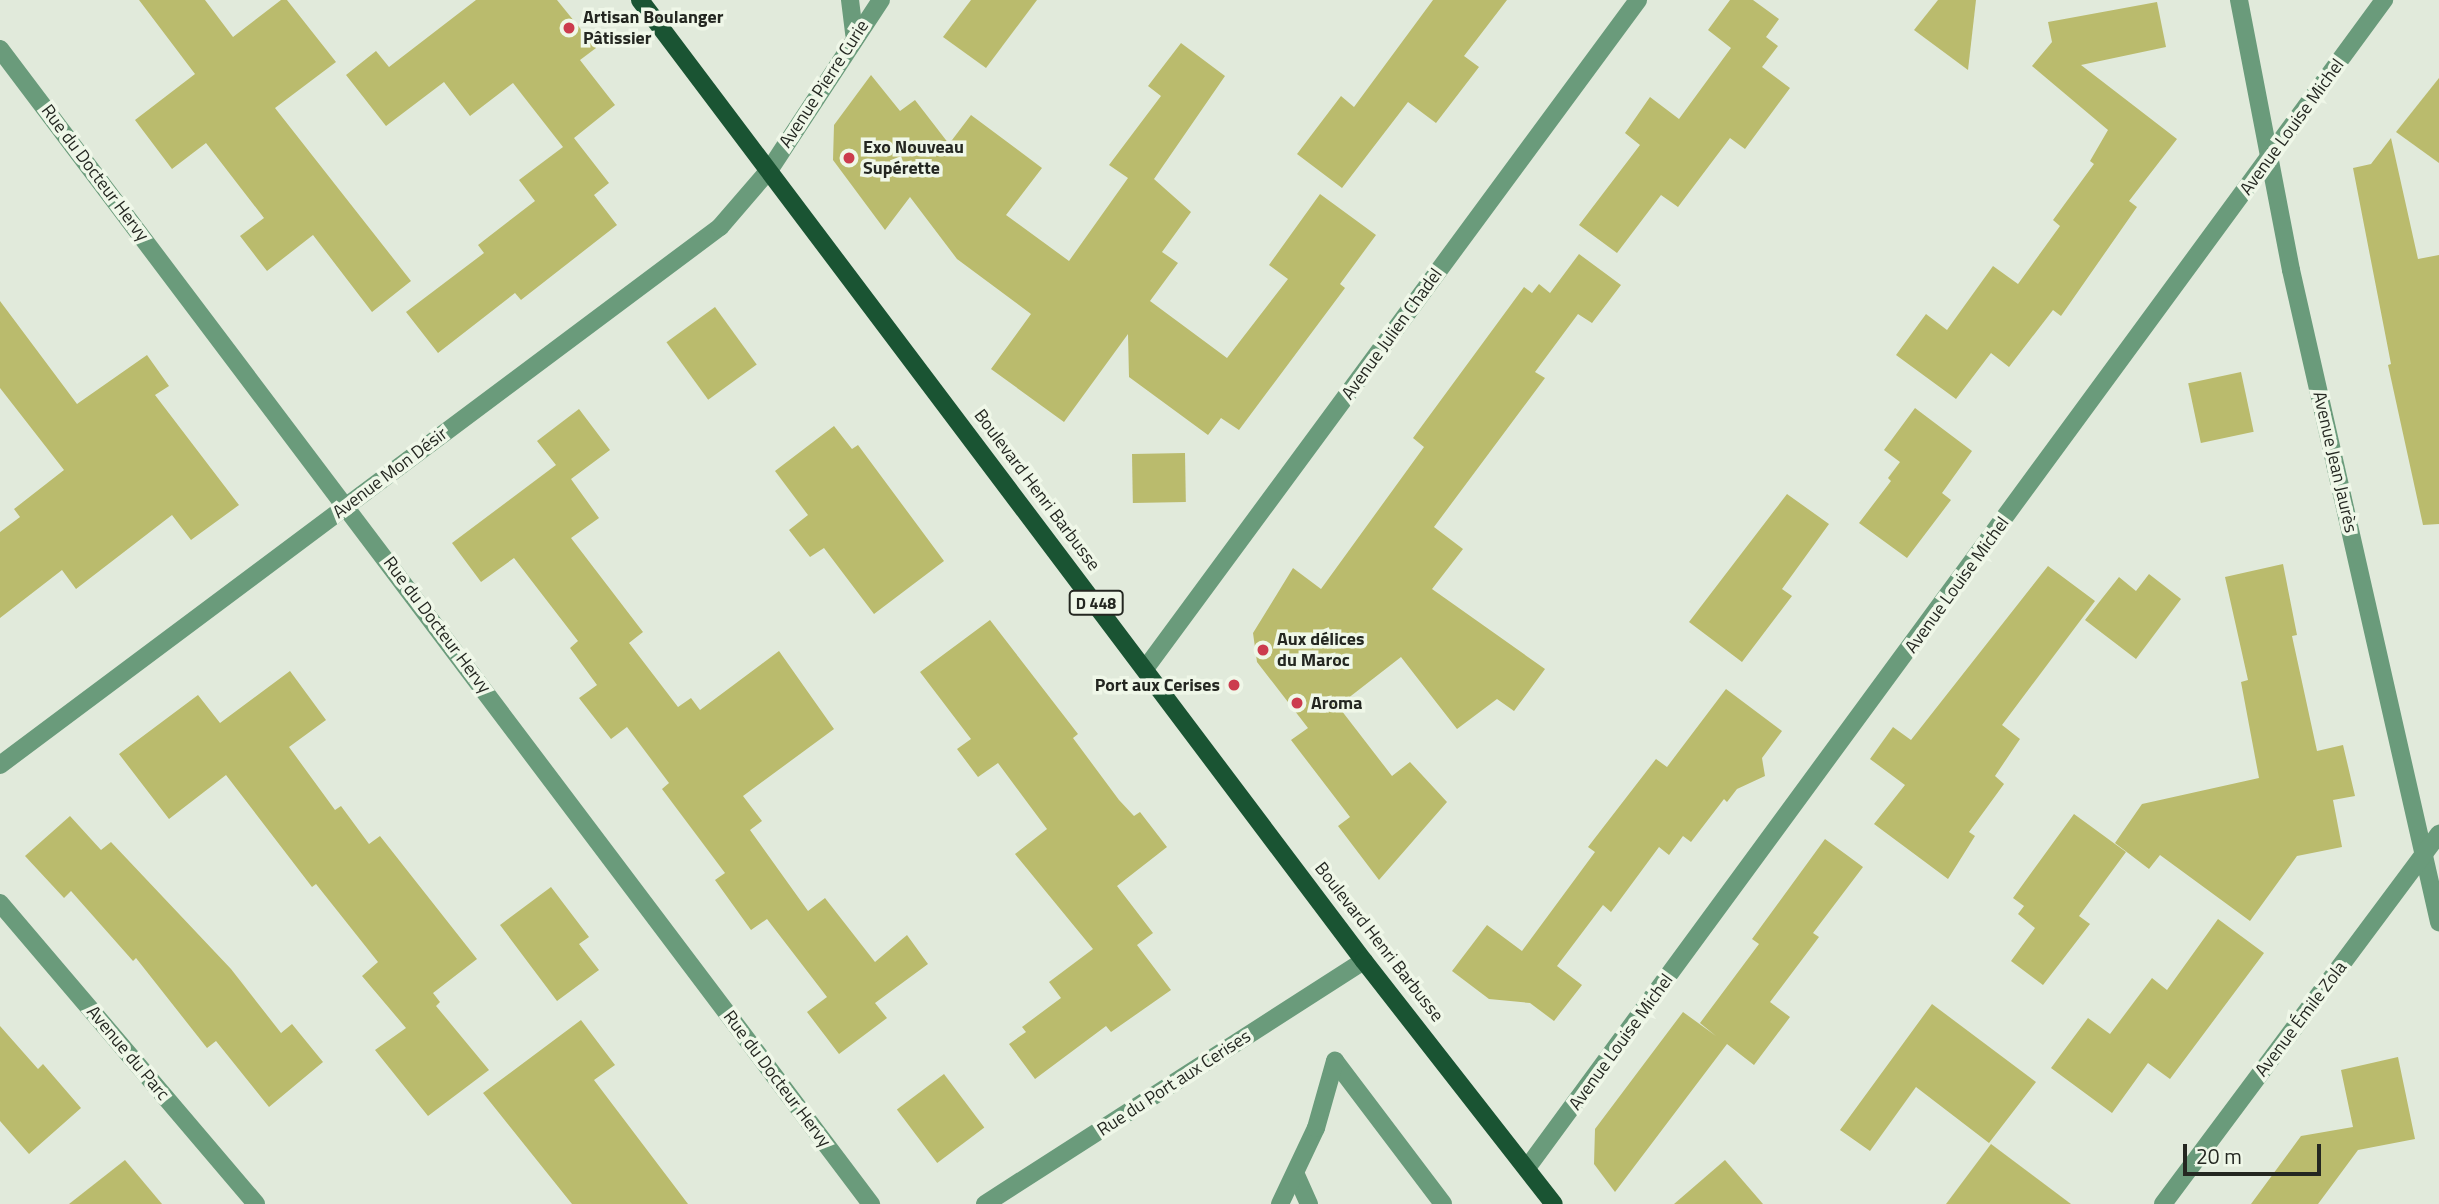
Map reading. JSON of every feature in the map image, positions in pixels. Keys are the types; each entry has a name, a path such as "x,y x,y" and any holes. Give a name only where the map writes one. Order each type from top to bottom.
{"main road":[{"name":"Boulevard Henri Barbusse","path":"640,0 770,169 1364,961 1555,1204"}],"street":[{"path":"850,0 854,35"},
{"name":"Avenue Pierre Curie","path":"770,169 854,35 881,0"},
{"name":"Avenue Julien Chadel","path":"1145,669 1638,0"},
{"name":"Avenue Jean Jaurès","path":"2239,0 2291,270 2439,922"},
{"name":"Avenue Louise Michel","path":"1527,1168 2384,0"},
{"name":"Rue du Docteur Hervy","path":"0,49 871,1204"},
{"name":"Avenue Mon Désir","path":"0,765 720,228 770,169"},
{"name":"Avenue Émile Zola","path":"2163,1204 2439,834"},
{"name":"Avenue du Parc","path":"0,903 256,1204"},
{"name":"Rue du Port aux Cerises","path":"985,1204 1364,961"},
{"path":"1280,1204 1317,1128 1335,1061 1443,1204"},
{"path":"1296,1175 1309,1204"}],"building":[{"path":"139,0 205,0 233,37 281,0 287,0 336,62 275,108 411,281 372,312 313,235 267,271 240,236 264,218 206,143 172,169 135,120 195,74"},
{"path":"476,0 557,0 596,48 580,60 615,105 574,138 609,183 594,195 617,225 521,300 515,293 438,353 406,312 484,253 478,245 535,201 519,180 563,147 513,83 470,116 444,82 386,126 346,75 376,51 389,67"},
{"path":"971,0 1037,0 986,68 943,37"},
{"path":"1433,0 1507,0 1464,56 1479,67 1436,123 1408,102 1342,188 1297,154 1341,96 1354,107"},
{"path":"1730,0 1753,0 1779,19 1766,37 1778,46 1762,67 1790,88 1745,149 1730,138 1678,207 1661,195 1617,253 1579,225 1640,145 1625,133 1650,97 1679,119 1731,48 1708,30"},
{"path":"1938,0 1976,0 1968,70 1914,30"},
{"path":"2157,2 2166,47 2081,65 2177,139 2129,201 2137,207 2061,316 2053,310 2009,367 1991,353 1956,399 1896,355 1926,314 1947,330 1993,266 2018,284 2060,226 2053,220 2094,164 2090,161 2108,130 2032,66 2052,42 2048,22"},
{"path":"1181,43 1225,76 1154,179 1191,212 1162,252 1178,263 1150,301 1227,358 1288,279 1269,265 1320,194 1376,235 1340,284 1345,288 1239,430 1221,418 1208,435 1129,377 1128,334 1064,422 991,369 1031,314 957,259 910,197 885,230 833,160 834,125 871,75 900,111 915,100 949,144 971,115 1042,168 1006,215 1069,261 1128,178 1109,165 1161,96 1148,86"},
{"path":"2439,78 2439,163 2396,132"},
{"path":"2391,138 2418,259 2439,255 2439,524 2423,525 2388,365 2391,364 2353,168 2371,164"},
{"path":"1579,254 1621,285 1592,323 1578,314 1535,372 1545,378 1434,527 1463,549 1432,589 1545,669 1514,711 1497,699 1457,729 1401,657 1338,706 1392,776 1410,762 1447,802 1379,880 1338,826 1350,817 1291,740 1308,728 1257,662 1253,633 1293,568 1321,589 1424,447 1413,438 1524,287 1532,293 1539,284 1550,293"},
{"path":"0,301 77,404 147,355 169,386 155,395 239,505 191,540 172,515 76,589 62,570 0,618 0,532 20,517 14,509 64,470 0,388"},
{"path":"715,307 757,364 708,400 666,342"},
{"path":"2241,372 2254,432 2201,443 2188,383"},
{"path":"1915,408 1972,451 1942,493 1951,500 1907,558 1859,523 1891,481 1888,478 1900,462 1884,450"},
{"path":"579,409 610,450 571,479 599,518 571,538 643,632 629,643 678,707 691,698 700,710 779,651 834,729 743,796 762,821 750,830 808,911 825,898 875,962 907,935 928,964 875,1003 887,1018 839,1054 807,1012 827,997 767,919 751,930 715,880 725,873 662,789 669,783 627,727 611,739 579,698 597,685 570,648 578,641 514,558 481,582 452,543 556,465 537,441"},
{"path":"834,426 852,449 858,445 944,561 874,614 824,548 810,557 789,530 808,515 775,471"},
{"path":"1185,453 1186,502 1133,503 1132,454"},
{"path":"1787,494 1829,524 1782,589 1792,596 1742,662 1689,622"},
{"path":"2283,564 2297,635 2292,636 2317,751 2343,745 2355,796 2333,800 2342,847 2297,856 2250,921 2160,855 2149,869 2115,843 2142,804 2259,778 2241,682 2248,680 2225,577"},
{"path":"2048,566 2095,601 2002,725 2020,739 1995,776 2004,784 1969,832 1975,836 1948,879 1874,824 1905,785 1870,759 1893,727 1911,740"},
{"path":"2149,574 2181,599 2136,659 2085,620 2119,577 2136,591"},
{"path":"990,620 1078,734 1073,738 1119,800 1134,816 1140,812 1167,847 1117,886 1153,933 1137,945 1171,990 1111,1032 1106,1026 1035,1079 1009,1044 1026,1032 1022,1027 1061,998 1049,982 1093,949 1015,854 1047,829 998,763 978,777 957,749 971,739 920,672"},
{"path":"290,671 326,720 289,747 335,810 341,806 369,844 380,836 477,959 433,993 440,1002 436,1006 489,1070 428,1116 375,1050 406,1028 362,976 378,962 316,884 312,887 226,775 169,819 119,754 198,695 220,723"},
{"path":"1726,689 1782,731 1762,758 1765,776 1737,789 1727,802 1724,799 1691,842 1683,836 1669,855 1659,847 1611,912 1603,905 1557,966 1582,985 1554,1021 1530,1003 1489,999 1452,971 1487,925 1522,951 1595,852 1588,847 1656,759 1667,767"},
{"path":"2074,814 2126,852 2079,916 2090,924 2043,985 2011,961 2035,928 2018,914 2024,906 2013,898"},
{"path":"70,816 101,850 111,842 231,969 281,1033 292,1024 323,1062 269,1107 216,1041 207,1048 136,958 133,961 71,891 64,898 25,856"},
{"path":"1825,839 1863,867 1813,933 1819,937 1770,1002 1790,1017 1754,1065 1727,1044 1615,1192 1594,1164 1595,1129 1683,1012 1716,1036 1700,1023 1759,944 1752,939"},
{"path":"551,887 589,937 579,944 599,970 557,1001 500,925"},
{"path":"2218,919 2264,953 2170,1079 2148,1063 2112,1113 2051,1068 2088,1018 2110,1034 2152,978 2167,990"},
{"path":"1932,1004 2036,1082 1989,1143 1916,1087 1870,1151 1840,1130"},
{"path":"581,1020 615,1065 594,1080 688,1204 572,1204 483,1093"},
{"path":"0,1026 38,1069 43,1064 81,1108 29,1154 0,1121"},
{"path":"2398,1057 2415,1139 2358,1150 2318,1204 2251,1204 2301,1136 2353,1127 2341,1070"},
{"path":"944,1074 984,1128 937,1163 897,1110"},
{"path":"1991,1144 2071,1204 1946,1204"},
{"path":"125,1160 162,1204 69,1204"},
{"path":"1725,1160 1763,1204 1674,1204"}],"place":[{"name":"Artisan Boulanger Pâtissier","path":"569,28"},
{"name":"Exo Nouveau Supérette","path":"849,158"},
{"name":"Aux délices du Maroc","path":"1263,650"},
{"name":"Port aux Cerises","path":"1234,685"},
{"name":"Aroma","path":"1297,703"}]}
